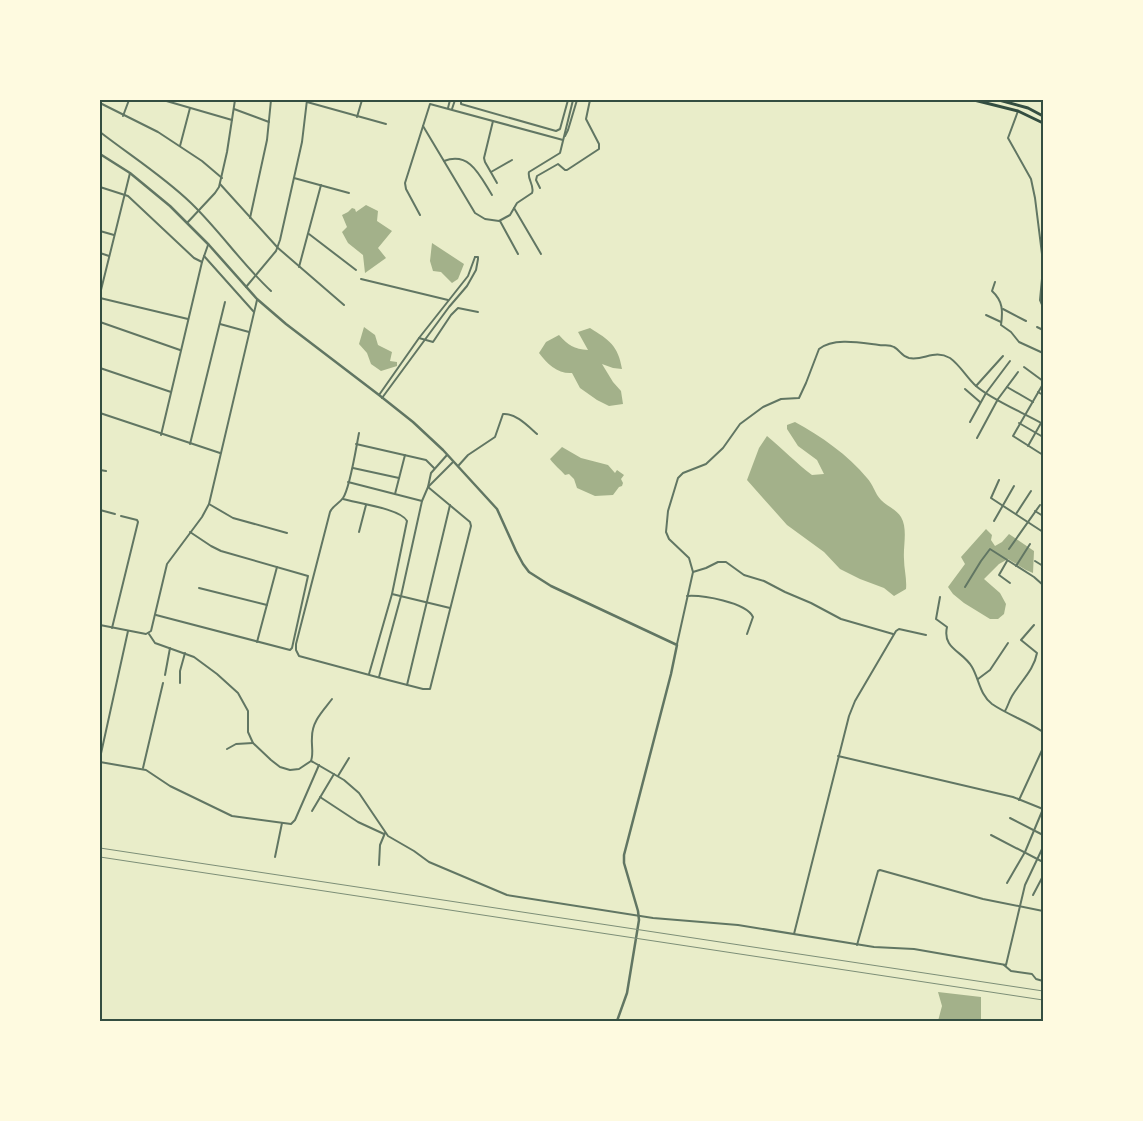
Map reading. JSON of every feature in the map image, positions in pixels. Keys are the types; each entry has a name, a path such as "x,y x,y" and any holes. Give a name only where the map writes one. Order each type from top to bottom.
{"main road":[{"path":"974,100 1018,111 1043,123"},
{"path":"999,100 1028,108 1043,116"}],"street":[{"path":"123,116 129,100"},
{"path":"163,100 232,120"},
{"path":"187,223 215,194 220,184 235,100"},
{"path":"250,218 260,178 271,100"},
{"path":"357,117 362,100"},
{"path":"448,108 450,100"},
{"path":"452,109 455,100"},
{"path":"461,100 461,104 556,131 560,129 568,100"},
{"path":"423,126 477,215 490,220 500,221 510,215 517,203 533,191 528,172 558,154 573,100"},
{"path":"563,139 568,130 577,100"},
{"path":"540,188 536,180 537,176 558,164 567,170 598,149 599,144 586,119 590,100"},
{"path":"246,288 278,248 302,142 307,101 386,124"},
{"path":"100,103 158,132 202,161 222,178"},
{"path":"420,215 405,185 430,104 563,139"},
{"path":"180,147 190,108"},
{"path":"234,109 269,122"},
{"path":"1018,111 1008,138 1031,179 1043,262"},
{"path":"494,121 484,156 485,162 497,183"},
{"path":"100,132 152,169 199,211 255,276 272,291"},
{"path":"100,154 130,173 187,223 257,299 305,340 413,422 447,455 497,509 522,564 529,572 551,586 677,645"},
{"path":"444,161 454,158 470,163 492,195"},
{"path":"491,172 512,160"},
{"path":"100,294 130,173"},
{"path":"294,178 350,193"},
{"path":"220,184 278,248 344,305"},
{"path":"299,267 321,185"},
{"path":"100,187 124,193 130,197 194,258 202,262"},
{"path":"514,208 541,254"},
{"path":"500,221 518,254"},
{"path":"100,231 114,235"},
{"path":"309,234 356,270"},
{"path":"161,434 202,262 208,245"},
{"path":"100,253 109,256"},
{"path":"204,256 254,312"},
{"path":"379,395 419,338 468,276 475,258 478,257 476,270 471,280 382,398"},
{"path":"1043,268 1040,300 1043,307"},
{"path":"361,278 448,300"},
{"path":"995,282 992,291 1003,309 1002,326 1011,332 1019,342 1043,353"},
{"path":"100,298 188,320"},
{"path":"149,634 156,615 167,564 202,517 209,504 257,299"},
{"path":"190,444 225,302"},
{"path":"419,338 433,342 458,308 478,312"},
{"path":"1003,309 1026,321"},
{"path":"986,315 1001,322"},
{"path":"100,322 181,350"},
{"path":"220,324 249,332"},
{"path":"1037,327 1043,330"},
{"path":"617,1021 623,1008 632,972 639,916 624,863 624,856 678,648 687,596 694,572 689,558 669,539 666,532 668,511 679,476 706,464 723,448 740,424 763,407 781,399 798,398 819,349 822,346 835,343 864,342 893,346 903,355 910,358 937,354 953,361 976,386 986,393 1042,423 1028,446"},
{"path":"976,386 1003,356"},
{"path":"970,422 986,393 1010,362"},
{"path":"1024,367 1043,383 1019,423 1013,437 1043,455"},
{"path":"100,368 172,392"},
{"path":"977,438 998,400 1018,372"},
{"path":"1008,387 1033,402"},
{"path":"965,389 980,402"},
{"path":"1038,392 1043,395"},
{"path":"100,413 220,453"},
{"path":"458,467 468,455 495,437 503,414 515,417 537,434"},
{"path":"1019,423 1043,438"},
{"path":"358,433 352,468 343,499 330,512 296,644 299,656 407,685 428,690 431,688 471,526 470,522 428,487"},
{"path":"356,444 426,460 434,468"},
{"path":"395,494 405,454"},
{"path":"379,677 401,596 422,501 428,487 429,475 447,455"},
{"path":"428,487 453,462"},
{"path":"352,468 399,478"},
{"path":"100,470 106,471"},
{"path":"999,480 991,497 1043,532"},
{"path":"348,482 422,501"},
{"path":"994,521 1014,486"},
{"path":"1016,514 1031,491"},
{"path":"343,499 395,512 404,516 407,521 392,594 369,675"},
{"path":"209,504 233,518 287,533"},
{"path":"1009,549 1040,504"},
{"path":"359,532 366,505"},
{"path":"407,685 450,505"},
{"path":"100,512 100,510 115,514"},
{"path":"1035,511 1043,516"},
{"path":"112,628 138,522 137,520 121,516"},
{"path":"156,615 257,642 290,650 292,648 308,577 216,549 190,532"},
{"path":"1016,566 1030,544"},
{"path":"965,587 989,549 1043,585"},
{"path":"1008,560 999,575 1010,583"},
{"path":"1036,561 1043,566"},
{"path":"694,572 718,562 726,562 744,575 764,581 841,619 894,634"},
{"path":"257,642 277,567"},
{"path":"199,588 267,605"},
{"path":"392,594 450,608"},
{"path":"687,596 703,597 744,608 753,617 747,634"},
{"path":"940,598 936,619 946,626 945,634 947,641 970,664 987,699 992,704 1043,732"},
{"path":"100,625 149,634 155,643 203,662 242,699 248,711 248,732 253,743 271,760 286,769 299,769 311,761 313,754 311,739 315,722 332,699"},
{"path":"1005,711 1012,695 1032,668 1037,654 1022,640 1034,626"},
{"path":"794,935 838,756 852,708 894,634 899,629 926,635"},
{"path":"100,758 128,631"},
{"path":"977,680 988,672 1008,643"},
{"path":"165,675 170,648"},
{"path":"180,683 180,671 184,653"},
{"path":"143,768 163,683"},
{"path":"227,748 231,745 253,743"},
{"path":"1019,800 1043,748"},
{"path":"838,756 1019,800 1043,809 1025,852 1008,884"},
{"path":"338,776 349,758"},
{"path":"311,761 338,776 364,799 384,834 378,865"},
{"path":"100,762 143,768 170,786 232,816 291,824 295,820 319,765"},
{"path":"312,811 334,774"},
{"path":"320,797 358,822 384,834 429,862 507,895 639,916 738,925 857,945 914,949 1004,966 1012,971 1032,974 1036,979 1043,981"},
{"path":"1010,818 1043,835"},
{"path":"275,857 282,823"},
{"path":"991,835 1043,862"},
{"path":"1004,966 1007,964 1025,885 1043,848"},
{"path":"857,945 880,870 1019,907 1042,911 1043,908"},
{"path":"1033,895 1043,876"}],"shaded area":[{"path":"366,205 378,211 377,221 392,231 378,248 386,258 365,273 363,255 348,243 342,232 347,227 342,215 352,208 356,212"},
{"path":"432,243 464,264 458,279 452,283 441,272 433,271 430,261"},
{"path":"364,327 375,335 378,345 392,352 390,361 397,362 397,366 381,371 371,364 367,353 359,344"},
{"path":"590,328 612,344 618,354 622,369 602,364 621,391 623,404 609,406 597,400 580,388 572,373 562,372 553,368 539,353 546,342 559,335 572,346 588,350 578,332"},
{"path":"795,422 815,433 843,454 869,480 881,500 901,517 905,532 904,563 906,589 894,596 884,588 840,569 824,552 787,525 747,480 759,448 767,436 812,475 824,474 817,460 798,446 787,429 787,425"},
{"path":"562,447 581,458 608,465 615,473 617,470 624,475 621,479 622,486 613,495 595,496 577,488 574,479 569,474 565,475 550,459"},
{"path":"986,529 992,535 991,540 995,546 1002,542 1009,534 1034,551 1033,573 1008,559 999,564 984,579 1000,593 1006,604 1004,614 998,619 990,619 964,603 948,587 965,564 961,557"},
{"path":"938,992 981,997 981,1021 938,1021 942,1006"}],"railway":[{"path":"100,848 1043,991"},
{"path":"100,857 1043,1000"}]}
